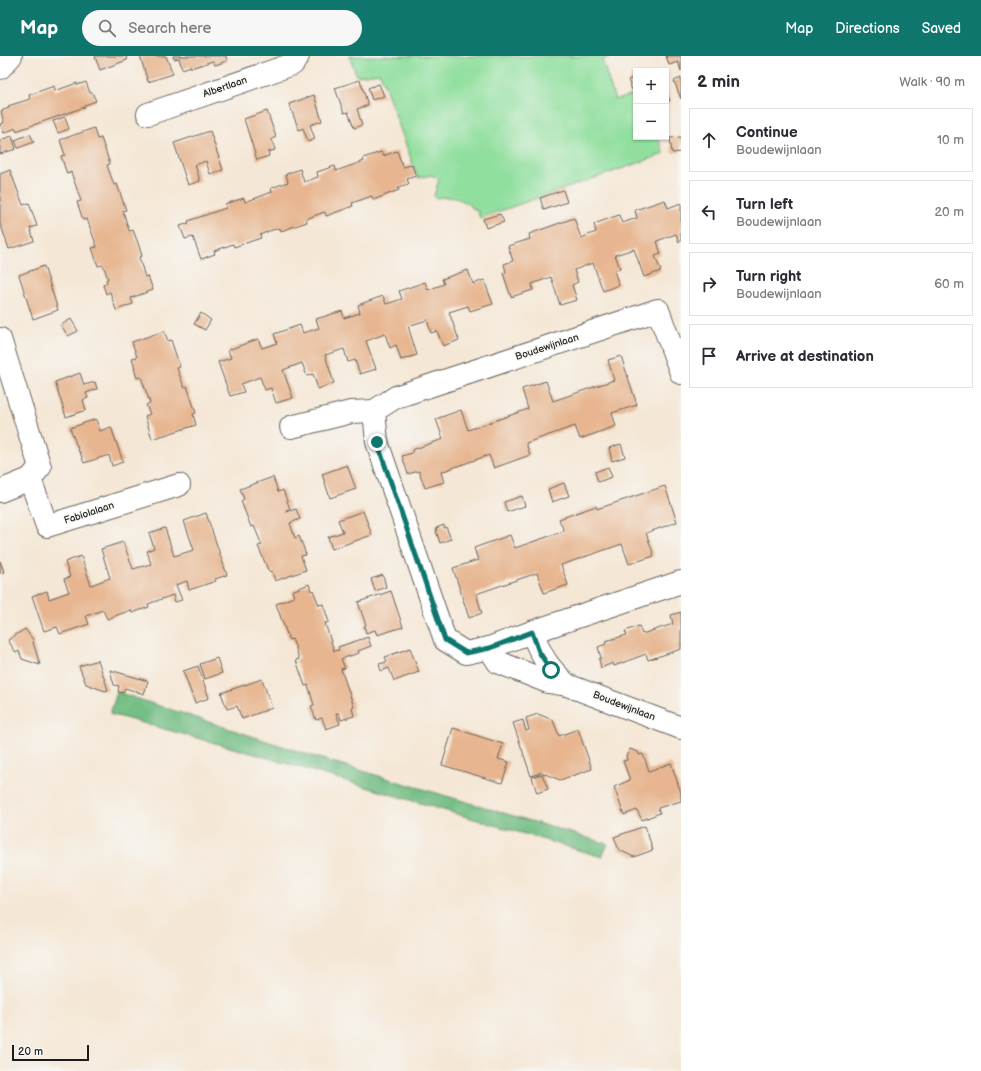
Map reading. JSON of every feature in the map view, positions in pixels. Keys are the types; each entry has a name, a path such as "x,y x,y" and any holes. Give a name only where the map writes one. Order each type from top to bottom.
{"street":[{"path":"0,68 11,56"},
{"name":"Albertlaan","path":"148,114 293,64 298,56"},
{"name":"Boudewijnlaan","path":"290,427 351,412 374,411 396,397 658,310 681,374"},
{"path":"0,339 40,467 30,479 0,491"},
{"path":"374,411 377,442 445,640 466,653 490,648 532,632 681,582"},
{"name":"Fabiolalaan","path":"30,479 47,526 178,485"},
{"name":"Boudewijnlaan","path":"532,632 539,652 551,670 567,684"},
{"name":"Boudewijnlaan","path":"490,648 498,662 548,682 567,684 681,728"}],"green space":[{"path":"349,56 614,56 602,60 615,100 633,95 633,140 659,140 664,154 480,218 477,210 475,211 467,203 458,199 447,197 436,198 434,196 439,179 431,175 418,178 380,73 357,76"},
{"path":"117,692 322,759 608,844 602,857 251,753 110,714"}],"building":[{"path":"126,56 127,60 100,70 95,57"},
{"path":"140,56 166,56 173,74 148,82"},
{"path":"173,56 226,56 227,61 215,65 213,61 191,68 191,66 182,69 179,58 174,59"},
{"path":"666,56 681,56 681,71 678,62 669,65"},
{"path":"633,78 633,90 632,90 628,80"},
{"path":"681,78 681,99 674,81"},
{"path":"360,80 368,105 357,109 362,125 354,128 348,112 344,113 335,88"},
{"path":"86,82 90,93 92,92 96,101 85,105 85,107 16,131 16,128 4,133 0,124 4,123 1,111 9,108 8,106 30,99 29,95 54,86 55,91 77,83 77,85"},
{"path":"379,84 384,96 372,100 368,88"},
{"path":"314,95 322,121 310,125 315,139 308,142 303,128 299,130 289,104"},
{"path":"267,111 276,137 272,139 275,150 268,152 269,156 257,160 244,119"},
{"path":"65,117 69,129 58,133 53,121"},
{"path":"94,128 97,139 101,138 110,164 107,165 114,185 117,184 126,210 123,211 129,231 133,230 142,256 139,257 145,277 148,276 153,290 131,298 133,304 116,310 110,292 106,294 103,285 107,283 106,280 108,279 103,265 98,266 92,248 97,247 87,219 83,220 77,202 81,201 71,172 67,174 61,156 65,155 60,140"},
{"path":"210,131 223,170 210,174 206,161 195,165 200,181 188,185 174,143"},
{"path":"30,134 34,142 18,148 15,140"},
{"path":"12,136 16,149 0,154 0,140"},
{"path":"681,137 681,152 672,153 670,138"},
{"path":"397,151 403,167 412,165 416,176 407,179 409,184 398,187 399,190 373,200 372,196 352,203 353,206 326,216 325,212 306,219 307,222 281,231 280,228 269,231 260,235 261,238 234,247 233,244 214,251 215,254 201,259 193,237 185,239 180,226 189,223 188,221 226,208 225,204 244,198 245,202 272,192 271,188 288,182 286,174 300,169 304,182 318,177 317,172 335,166 336,171 364,161 363,158 381,152 383,156"},
{"path":"10,170 23,205 29,203 37,226 30,228 34,241 9,249 0,223 0,174"},
{"path":"563,190 567,202 544,210 540,198"},
{"path":"665,200 668,208 681,203 681,241 679,242 676,234 657,241 661,254 655,256 661,271 644,277 634,249 615,255 620,268 614,271 619,285 603,291 593,263 574,270 578,282 572,285 577,300 560,305 551,277 532,284 533,290 511,297 503,273 506,272 504,264 513,261 508,246 530,239 529,234 574,218 581,238 596,232 594,224 619,215 622,223 637,218 635,210"},
{"path":"500,214 504,222 486,228 483,219"},
{"path":"44,266 58,310 33,319 19,275"},
{"path":"468,270 473,284 484,280 493,304 470,311 468,306 449,312 459,340 443,346 437,331 431,333 427,320 408,326 417,355 401,360 396,345 390,348 385,334 366,341 376,369 360,374 355,360 348,362 344,349 325,355 334,383 318,389 313,374 307,376 302,363 283,370 293,398 276,403 271,388 265,390 260,377 241,384 244,392 230,396 218,362 231,358 228,350 258,339 262,348 277,343 274,334 300,325 303,333 319,328 316,319 342,311 344,318 360,313 358,305 383,296 386,304 402,299 399,291 425,282 428,290 444,284 442,279"},
{"path":"201,313 211,320 205,330 194,324"},
{"path":"71,319 78,331 68,336 61,325"},
{"path":"164,331 168,341 171,340 180,367 177,368 184,387 187,386 196,413 193,414 196,425 152,439 145,416 150,414 146,405 150,403 141,377 137,378 134,368 132,358 137,357 132,342"},
{"path":"621,356 637,405 612,413 616,426 580,439 575,426 526,443 530,455 494,468 489,455 441,472 444,482 425,488 419,471 408,474 402,456 412,453 412,450 443,439 436,419 461,410 468,430 528,409 522,389 546,381 553,401 614,380 608,360"},
{"path":"80,373 84,385 95,382 97,389 86,393 88,398 83,400 86,410 66,417 55,382"},
{"path":"96,419 100,431 111,427 123,462 112,466 109,455 84,463 70,428"},
{"path":"621,444 625,457 612,461 609,448"},
{"path":"347,465 356,489 330,498 322,474"},
{"path":"608,467 612,477 598,482 595,472"},
{"path":"273,477 278,492 283,490 290,509 286,510 286,512 296,509 300,519 290,523 295,538 299,536 306,555 301,556 306,570 275,581 272,571 269,572 258,546 262,545 254,526 251,527 241,501 244,499 240,489"},
{"path":"564,483 569,496 552,502 548,489"},
{"path":"665,486 677,522 646,533 654,556 629,564 622,544 561,565 568,585 544,593 537,573 476,594 482,613 469,618 453,568 478,560 474,548 510,535 515,548 564,531 559,519 596,506 597,509"},
{"path":"522,496 525,506 507,512 504,502"},
{"path":"363,511 372,535 332,549 328,537 343,532 338,520"},
{"path":"206,513 227,575 215,579 216,581 189,590 187,581 176,585 182,600 175,602 173,595 148,604 149,607 132,613 131,610 107,619 103,610 86,616 89,624 60,634 57,627 44,631 32,596 47,591 49,599 69,592 64,579 70,577 65,562 81,556 91,585 110,578 101,549 123,542 133,569 151,564 147,551 154,548 149,533 165,528 174,556 194,550 184,521"},
{"path":"444,525 444,528 446,527 451,539 440,543 436,528"},
{"path":"0,561 4,572 0,573"},
{"path":"383,575 386,587 375,591 371,579"},
{"path":"309,584 311,591 313,590 319,605 323,604 329,622 325,623 334,651 339,650 338,647 368,637 371,646 358,651 359,653 341,659 345,668 341,669 354,707 352,708 354,716 341,720 339,713 336,713 340,724 326,729 322,718 316,720 311,706 314,705 308,685 305,686 296,660 299,659 296,649 292,639 289,640 276,604 294,597 292,591"},
{"path":"391,591 403,627 377,635 375,630 366,633 364,626 366,625 358,602"},
{"path":"681,612 681,649 648,660 646,654 614,666 613,663 601,668 599,659 601,658 598,647 606,644 605,641 627,635 625,631 639,626 642,634 673,624 671,615"},
{"path":"25,629 34,641 33,642 40,665 22,659 19,651 16,653 8,640"},
{"path":"410,648 419,672 394,681 389,668 381,671 379,664 387,662 385,657"},
{"path":"217,658 222,673 205,679 200,664"},
{"path":"98,660 108,690 105,691 86,684 79,666"},
{"path":"198,666 209,698 195,703 183,671"},
{"path":"110,670 148,681 144,694 125,688 123,693 118,692 119,686 114,685"},
{"path":"262,679 272,708 242,719 237,706 227,709 221,693"},
{"path":"538,714 553,720 559,736 578,729 592,769 560,780 540,772 531,776 513,723 523,720 526,731 529,730 526,718"},
{"path":"453,728 503,744 498,759 509,762 502,783 442,765"},
{"path":"630,749 638,752 639,755 643,754 649,771 671,763 681,793 681,801 658,808 660,813 642,820 637,810 624,815 614,787 630,780 623,761 627,760 626,756"},
{"path":"542,774 548,789 537,793 532,777"},
{"path":"645,826 653,850 634,857 619,850 614,837"}],"route":[{"path":"377,442 445,640 466,653 490,648 532,632 539,652 551,670"}]}
